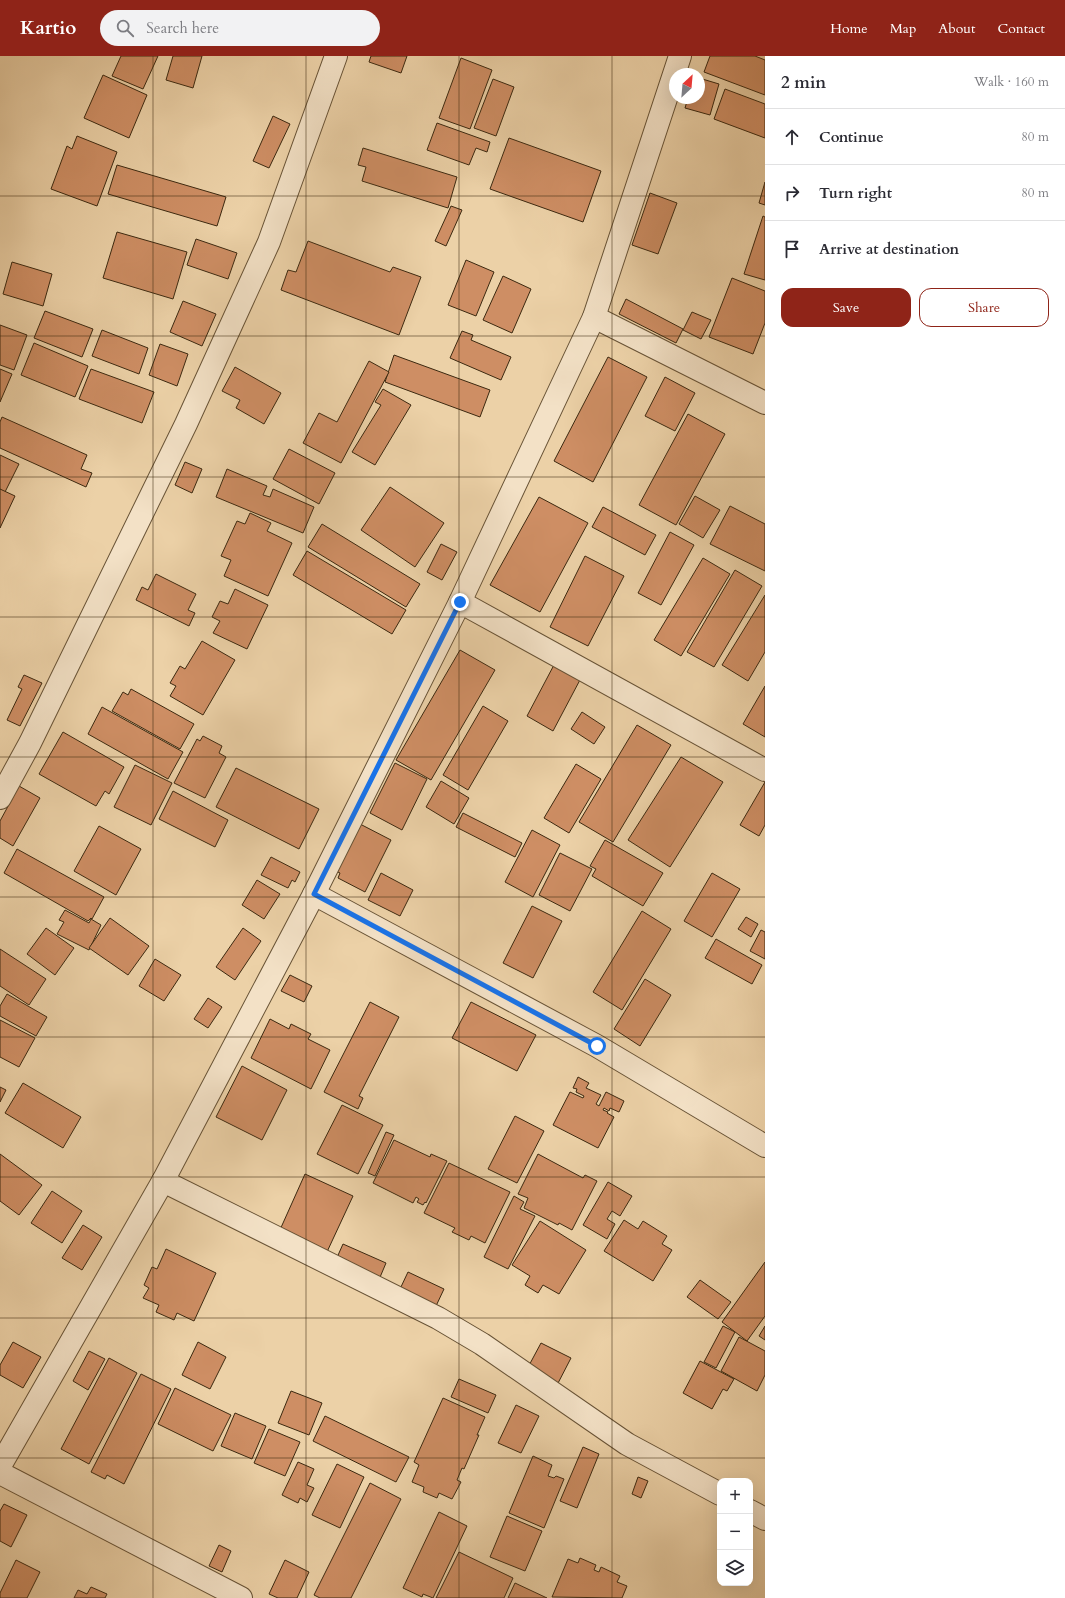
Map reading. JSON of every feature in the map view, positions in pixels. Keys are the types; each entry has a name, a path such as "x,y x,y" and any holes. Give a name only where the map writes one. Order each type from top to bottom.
{"street":[{"path":"0,798 30,743 186,424 269,242 336,56"},
{"path":"0,1466 163,1181 314,894 460,602 594,317 680,56"},
{"path":"594,317 765,403"},
{"path":"460,602 765,770"},
{"path":"314,894 597,1046 765,1146"},
{"path":"163,1181 438,1318 482,1344 627,1444 717,1492"},
{"path":"0,1473 241,1598"},
{"path":"753,1513 765,1519"}],"building":[{"path":"121,56 158,56 143,89 112,76"},
{"path":"173,56 202,56 193,88 166,80"},
{"path":"371,56 407,56 401,73 369,62"},
{"path":"710,56 755,56 765,60 765,95 705,72"},
{"path":"461,58 492,70 470,129 439,118"},
{"path":"103,75 147,95 129,138 84,118"},
{"path":"493,79 514,87 496,136 474,128"},
{"path":"705,80 719,84 710,115 685,108 686,104 705,104"},
{"path":"725,89 765,104 765,138 714,119"},
{"path":"273,116 290,124 269,168 253,161"},
{"path":"437,123 490,142 487,152 476,148 469,165 427,150"},
{"path":"77,136 117,152 97,206 51,189 67,146 72,149"},
{"path":"509,138 601,171 583,222 490,189"},
{"path":"363,148 457,177 448,208 362,181 366,167 358,165"},
{"path":"117,165 226,197 217,226 108,194"},
{"path":"765,182 765,205 759,203"},
{"path":"650,193 677,203 658,254 632,245"},
{"path":"451,206 462,210 446,246 435,241"},
{"path":"763,216 765,217 765,280 744,274"},
{"path":"117,232 187,252 173,299 103,278"},
{"path":"196,239 237,253 228,279 187,265"},
{"path":"308,241 390,272 393,267 421,277 399,335 281,290 288,270 296,272"},
{"path":"466,260 494,272 476,316 448,305"},
{"path":"12,262 52,274 43,306 3,294"},
{"path":"503,276 531,289 512,333 483,320"},
{"path":"732,278 765,291 765,323 753,354 709,337"},
{"path":"626,299 683,329 676,343 619,314"},
{"path":"183,301 216,314 202,346 170,332"},
{"path":"45,311 93,329 82,357 34,338"},
{"path":"692,312 711,320 701,339 683,330"},
{"path":"0,325 27,335 14,370 0,365"},
{"path":"102,330 148,348 139,374 92,356"},
{"path":"462,331 473,335 471,340 511,357 501,380 450,358"},
{"path":"34,343 88,366 75,397 21,375"},
{"path":"160,344 188,354 177,386 149,375"},
{"path":"394,355 490,390 480,417 385,382"},
{"path":"608,357 647,377 593,482 554,461"},
{"path":"369,361 389,372 341,463 303,443 319,413 337,422"},
{"path":"235,367 281,393 264,424 236,408 240,400 222,391"},
{"path":"0,369 12,374 0,402"},
{"path":"91,369 154,392 142,423 79,399"},
{"path":"665,377 695,393 675,431 645,416"},
{"path":"383,389 411,405 375,465 352,452 381,405 375,402"},
{"path":"688,414 725,434 676,525 639,505"},
{"path":"2,417 87,455 81,469 92,473 86,487 0,448 0,422"},
{"path":"289,449 335,473 319,504 273,479"},
{"path":"0,455 19,464 5,492 0,490"},
{"path":"185,462 202,469 192,493 175,485"},
{"path":"227,469 267,486 263,495 270,497 273,489 314,507 303,533 216,497"},
{"path":"390,487 444,523 415,567 361,530"},
{"path":"0,489 15,496 0,528"},
{"path":"695,496 720,510 703,538 679,524"},
{"path":"539,497 588,523 540,612 490,585"},
{"path":"730,506 765,524 765,571 710,544"},
{"path":"603,507 656,535 645,555 592,527"},
{"path":"250,513 271,523 267,531 292,543 268,596 224,576 231,560 221,556 237,521 245,524"},
{"path":"322,524 420,584 406,607 308,547"},
{"path":"670,532 694,545 661,605 638,593"},
{"path":"441,544 457,552 442,580 427,572"},
{"path":"307,551 406,610 392,634 293,575"},
{"path":"585,556 624,576 588,646 550,627"},
{"path":"703,558 730,574 681,656 654,640"},
{"path":"735,570 762,586 714,667 687,652"},
{"path":"156,574 196,594 188,610 195,613 189,626 136,600 142,587 148,590"},
{"path":"235,589 268,605 247,649 213,633 220,621 212,617 220,601 228,604"},
{"path":"765,595 765,652 748,681 722,665"},
{"path":"202,641 235,660 203,715 170,696 176,686 170,683 180,666 185,669"},
{"path":"460,650 495,670 431,780 396,760"},
{"path":"555,663 581,678 553,731 527,716"},
{"path":"24,675 42,683 20,726 7,720 22,689 18,687"},
{"path":"765,686 765,737 743,724"},
{"path":"131,689 194,724 180,749 112,711 123,692 128,695"},
{"path":"483,706 508,721 468,790 443,775"},
{"path":"102,707 183,752 168,779 88,734"},
{"path":"582,712 605,727 594,744 571,729"},
{"path":"637,725 671,745 613,842 579,822"},
{"path":"63,732 124,767 109,794 105,791 96,806 39,774"},
{"path":"203,736 222,746 219,753 226,757 205,798 174,783 197,739 200,741"},
{"path":"681,757 723,782 670,867 628,840"},
{"path":"395,763 427,779 402,830 370,813"},
{"path":"576,764 601,779 569,833 544,818"},
{"path":"135,765 172,783 151,825 114,807"},
{"path":"236,768 319,809 299,849 216,807"},
{"path":"441,781 469,798 454,824 426,807"},
{"path":"765,782 765,825 759,836 740,825"},
{"path":"19,786 40,798 13,846 0,838 0,821"},
{"path":"173,791 228,820 215,847 159,819"},
{"path":"463,813 522,843 515,857 456,827"},
{"path":"360,824 391,840 365,892 338,878 340,873 336,871"},
{"path":"99,826 141,849 116,895 74,871"},
{"path":"532,830 560,845 533,897 505,882"},
{"path":"605,840 663,873 643,906 592,876 596,869 590,866"},
{"path":"17,849 104,897 92,919 91,918 88,921 4,873"},
{"path":"560,853 592,869 570,911 539,895"},
{"path":"271,857 300,872 295,882 292,880 288,888 261,875"},
{"path":"381,873 413,890 400,916 368,900"},
{"path":"712,873 740,889 712,937 684,921"},
{"path":"257,880 280,894 264,919 242,905"},
{"path":"532,906 562,921 533,978 503,963"},
{"path":"65,910 89,923 91,919 101,925 89,950 57,934 64,922 59,920"},
{"path":"642,911 671,929 622,1010 593,992"},
{"path":"746,917 758,924 751,937 738,929"},
{"path":"110,918 149,946 128,975 89,948"},
{"path":"46,928 74,948 55,975 27,954"},
{"path":"243,928 261,941 235,980 216,967"},
{"path":"761,930 765,932 765,959 750,951"},
{"path":"716,939 762,965 752,984 705,958"},
{"path":"0,949 46,979 29,1005 0,986"},
{"path":"155,959 181,975 164,1001 139,986"},
{"path":"290,975 312,986 304,1002 281,991"},
{"path":"645,979 671,995 640,1046 614,1029"},
{"path":"7,994 47,1017 36,1036 0,1016 0,1006"},
{"path":"208,998 222,1007 208,1028 194,1019"},
{"path":"370,1002 399,1017 359,1096 363,1098 358,1109 324,1092"},
{"path":"471,1002 536,1035 517,1071 452,1038"},
{"path":"270,1019 289,1029 291,1024 311,1034 308,1039 330,1050 311,1089 251,1058"},
{"path":"0,1020 35,1038 19,1067 0,1057"},
{"path":"242,1066 287,1090 262,1140 216,1117"},
{"path":"578,1077 589,1083 586,1088 601,1095 596,1104 599,1106 606,1092 624,1101 619,1112 610,1108 609,1111 604,1108 603,1110 614,1117 598,1148 553,1125 570,1092 583,1098 584,1096 576,1092 577,1089 573,1088"},
{"path":"23,1083 81,1117 63,1148 5,1113"},
{"path":"0,1087 6,1090 0,1102"},
{"path":"342,1105 383,1125 358,1174 317,1154"},
{"path":"515,1116 544,1131 517,1183 488,1169"},
{"path":"386,1132 394,1135 375,1176 368,1173"},
{"path":"394,1140 430,1157 431,1154 447,1161 426,1203 425,1202 423,1205 417,1202 419,1199 416,1197 413,1203 373,1183"},
{"path":"0,1154 42,1185 19,1215 0,1201"},
{"path":"538,1154 583,1178 585,1175 597,1181 572,1230 559,1223 558,1225 524,1208 528,1198 518,1194"},
{"path":"449,1163 510,1192 485,1243 471,1236 469,1240 452,1232 455,1228 424,1213"},
{"path":"305,1174 353,1196 326,1254 279,1232"},
{"path":"608,1182 632,1196 620,1216 612,1211 607,1219 615,1224 607,1239 583,1225"},
{"path":"52,1191 82,1211 62,1243 31,1223"},
{"path":"514,1196 524,1202 520,1209 535,1216 508,1269 484,1257"},
{"path":"624,1220 638,1229 643,1221 667,1236 662,1244 672,1250 653,1281 604,1251"},
{"path":"540,1221 586,1250 559,1294 543,1285 538,1293 525,1285 530,1276 512,1265"},
{"path":"83,1225 102,1237 82,1270 62,1258"},
{"path":"343,1244 386,1263 378,1282 335,1262"},
{"path":"166,1249 216,1273 194,1321 177,1313 174,1320 156,1312 159,1305 143,1298 149,1288 144,1285 152,1267 157,1269"},
{"path":"765,1262 765,1316 747,1341 722,1322"},
{"path":"408,1272 444,1289 436,1306 400,1289"},
{"path":"700,1280 731,1302 718,1319 687,1297"},
{"path":"723,1326 735,1332 716,1368 704,1362"},
{"path":"765,1326 765,1340 759,1336"},
{"path":"739,1337 765,1351 765,1375 757,1391 721,1371"},
{"path":"13,1342 41,1357 23,1388 0,1375 0,1365"},
{"path":"198,1342 226,1357 210,1389 182,1375"},
{"path":"541,1343 571,1358 556,1387 526,1371"},
{"path":"89,1351 105,1359 88,1390 73,1381"},
{"path":"109,1358 137,1373 89,1464 61,1449"},
{"path":"700,1361 734,1379 727,1391 723,1389 712,1409 683,1393"},
{"path":"141,1374 171,1389 124,1484 107,1475 105,1479 91,1472"},
{"path":"459,1379 496,1395 488,1413 451,1397"},
{"path":"175,1388 231,1415 213,1451 158,1424"},
{"path":"291,1391 322,1403 309,1435 278,1423"},
{"path":"443,1398 485,1417 464,1469 462,1468 457,1480 461,1482 452,1499 439,1493 437,1498 423,1492 424,1487 412,1482 419,1465 414,1462"},
{"path":"516,1405 539,1416 521,1453 498,1443"},
{"path":"235,1413 266,1426 252,1459 221,1446"},
{"path":"325,1416 409,1457 396,1482 313,1441"},
{"path":"269,1429 300,1442 285,1476 254,1463"},
{"path":"583,1447 599,1454 577,1508 560,1501"},
{"path":"533,1456 552,1465 548,1476 554,1478 556,1476 564,1479 544,1528 509,1513"},
{"path":"298,1462 314,1469 307,1485 314,1488 307,1502 300,1498 298,1503 282,1495"},
{"path":"337,1464 364,1477 340,1528 312,1515"},
{"path":"638,1477 648,1481 641,1498 632,1494"},
{"path":"370,1483 401,1499 351,1598 320,1598 314,1595"},
{"path":"4,1504 27,1515 11,1547 0,1541 0,1511"},
{"path":"439,1512 467,1526 433,1598 423,1594 422,1597 403,1588"},
{"path":"507,1516 542,1531 525,1571 490,1557"},
{"path":"219,1545 231,1551 222,1572 209,1566"},
{"path":"459,1552 513,1578 504,1598 436,1598"},
{"path":"580,1558 596,1565 594,1570 599,1572 601,1567 620,1576 617,1582 627,1586 622,1598 552,1597 568,1559 578,1563"},
{"path":"16,1560 40,1572 27,1598 0,1598 0,1593"},
{"path":"285,1560 309,1572 297,1598 278,1598 269,1594"},
{"path":"515,1583 547,1598 508,1598"},
{"path":"91,1587 107,1594 105,1598 74,1598 78,1590 87,1594"}],"route":[{"path":"460,602 314,894 597,1046"}]}
